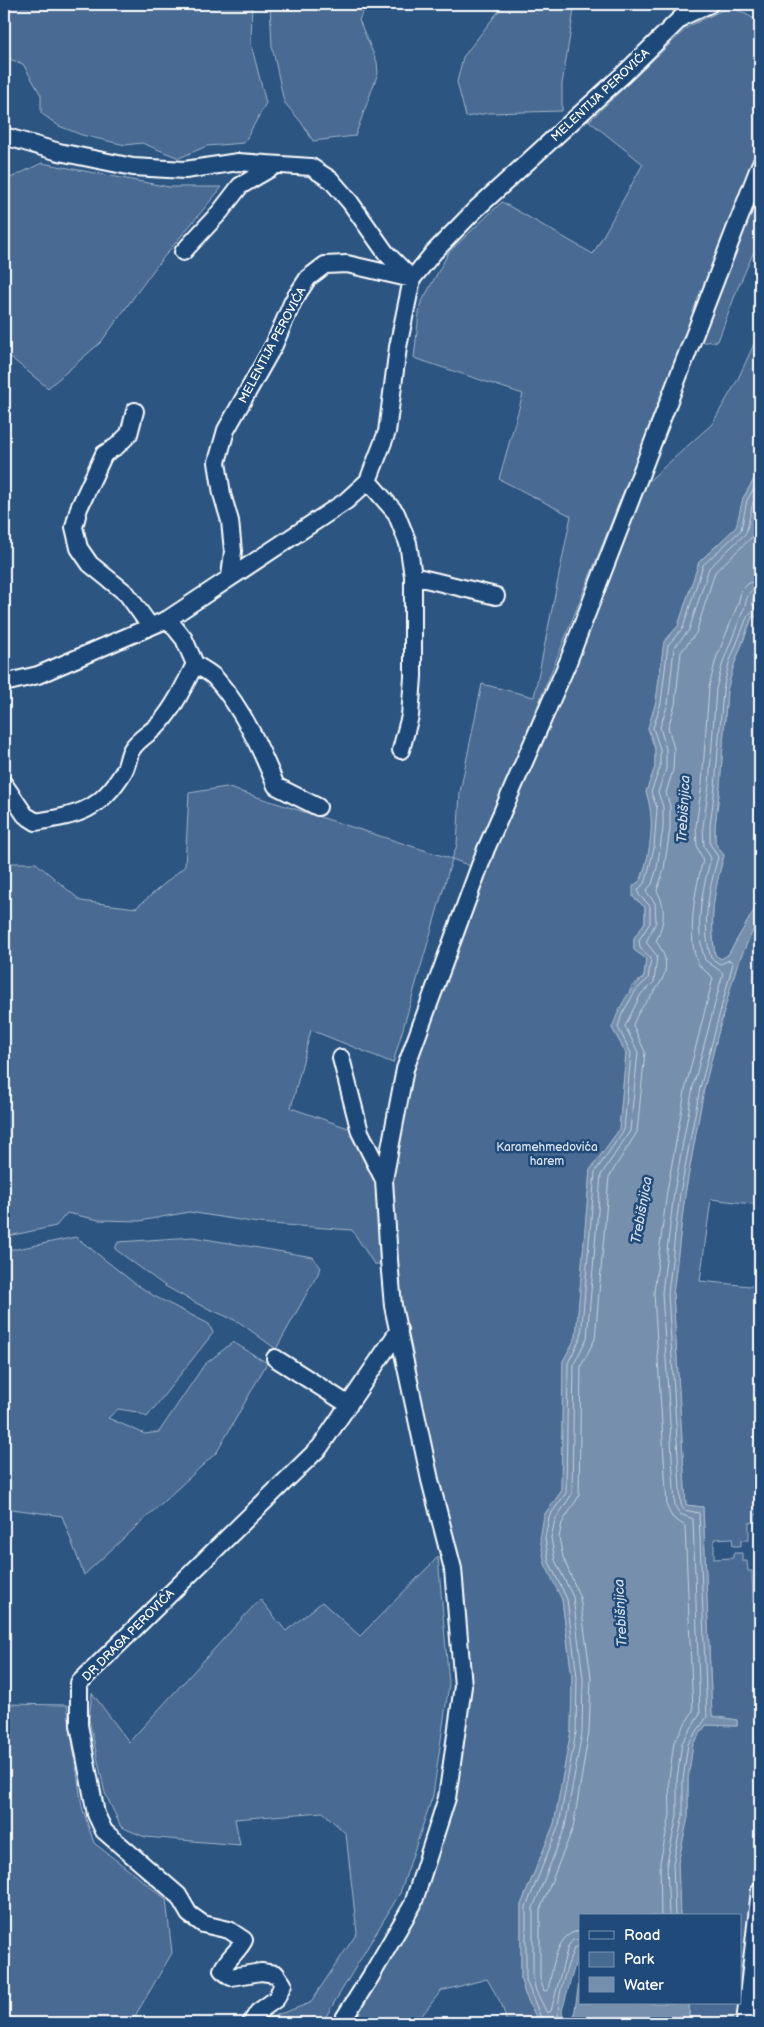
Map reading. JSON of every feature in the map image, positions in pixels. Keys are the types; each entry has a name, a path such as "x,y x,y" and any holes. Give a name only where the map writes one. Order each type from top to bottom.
{"street":[{"name":"MELENTIJA PEROVIĆA","path":"4,683 46,672 168,619 230,576 346,501 368,481 387,432 398,347 412,280 434,252 476,209 624,74 682,17 710,4"},
{"path":"4,136 59,152 133,168 185,170 238,162 311,167 331,180 350,202 386,253 412,280"},
{"path":"341,2023 372,1976 413,1904 447,1798 463,1686 453,1569 430,1480 393,1306 388,1260 384,1180 405,1069 420,1023 486,849 568,662 760,165"},
{"path":"183,252 220,212 240,186 276,166"},
{"name":"MELENTIJA PEROVIĆA","path":"230,576 233,551 230,521 222,494 217,462 226,430 274,345 293,301 308,278 325,265 347,264 412,280"},
{"path":"135,411 128,434 117,446 104,454 79,508 74,526 79,548 90,564 127,594 150,626"},
{"path":"368,481 396,513 408,543 412,576 410,716 400,750"},
{"path":"412,576 496,596"},
{"path":"168,619 184,639 195,664 216,678 237,709 264,757 276,786 318,807"},
{"path":"4,784 25,815 36,822 72,815 95,806 115,786 126,768 132,749 160,722 182,690 195,664"},
{"path":"341,1058 360,1132 384,1180"},
{"name":"DR DRAGA PEROVIĆA","path":"252,2023 258,2012 276,1999 283,1984 276,1974 262,1972 231,1977 222,1970 229,1956 239,1949 244,1940 229,1930 203,1924 189,1914 178,1895 104,1831 96,1814 78,1725 79,1683 320,1446 399,1330"},
{"path":"275,1358 349,1405"},
{"path":"745,2023 760,1890"}],"green space":[{"path":"4,4 252,4 251,44 266,103 244,143 207,146 179,158 142,143 125,145 82,135 59,126 41,113 41,95 23,64 4,57"},
{"path":"270,4 367,4 359,20 377,62 378,73 355,136 313,141 301,122 284,102 272,46"},
{"path":"504,4 575,4 562,84 562,111 488,113 466,117 457,82 463,57"},
{"path":"731,6 760,22 760,238 737,290 718,341 683,344 473,867 452,859 457,845 460,792 482,684 534,697 571,516 499,479 523,394 414,358 420,305 449,252 502,202 593,254 643,164 589,121 689,26"},
{"path":"42,163 169,187 222,187 158,264 101,342 48,388 4,352 4,181"},
{"name":"Karamehmedovića harem","path":"760,331 760,469 743,498 737,527 699,562 678,626 664,642 656,702 648,728 655,749 655,767 646,792 651,818 650,845 639,885 633,897 645,907 645,922 634,938 634,950 646,958 644,977 632,986 612,1028 626,1053 619,1130 590,1170 576,1337 563,1361 561,1492 544,1515 555,1581 562,1600 572,1677 571,1731 554,1824 521,1905 521,1980 525,1994 539,2023 507,2023 502,2005 487,1979 441,1991 416,2023 341,2023 413,1904 447,1798 463,1686 453,1569 399,1330 384,1180 405,1069 633,495 712,424 737,381"},
{"path":"753,616 760,619 760,900 728,955 721,959 715,955 713,916 717,881 724,856 715,843 715,826 727,690 734,665"},
{"path":"226,787 452,859 393,1063 311,1030 291,1108 374,1137 382,1264 374,1264 352,1230 258,1223 189,1212 140,1221 99,1220 67,1213 56,1226 4,1237 4,869 12,863 36,863 81,901 136,908 185,866 189,793"},
{"path":"760,915 760,1205 711,1199 700,1281 760,1287 760,1514 755,1515 755,1522 749,1523 749,1540 741,1540 741,1546 733,1546 732,1538 714,1539 714,1559 733,1558 733,1553 742,1553 742,1561 747,1561 748,1571 752,1571 753,1602 759,1602 760,1612 760,1818 742,1981 742,1914 680,1914 678,1863 688,1817 688,1779 693,1744 706,1725 737,1726 737,1720 712,1716 703,1507 686,1505 673,1294 685,1194 704,1089 737,965"},
{"path":"76,1237 133,1282 154,1296 209,1324 213,1333 147,1417 137,1412 118,1409 108,1418 145,1434 159,1432 204,1365 233,1342 267,1363 217,1452 84,1575 62,1516 4,1509 4,1249 17,1249"},
{"path":"193,1237 313,1257 321,1268 276,1349 239,1322 198,1304 165,1286 115,1249 118,1242"},
{"path":"438,1557 449,1684 433,1795 400,1893 322,2023 267,2023 269,2018 310,2003 357,1933 346,1834 323,1812 235,1819 240,1845 145,1837 121,1827 105,1793 89,1719 92,1693 129,1742 260,1599 286,1631 322,1602 360,1636"},
{"path":"4,1704 67,1705 82,1807 94,1843 166,1899 172,1953 131,2023 4,2023"},
{"path":"760,1983 760,2023 755,2023"},
{"path":"689,2004 740,2004 737,2023 689,2023"}],"water":[{"name":"Trebišnjica","path":"760,469 760,592 757,602 760,605 760,619 752,616 727,690 715,826 715,843 724,855 714,905 712,929 715,955 721,959 728,955 760,900 760,915 737,965 704,1089 685,1194 673,1294 686,1505 703,1507 712,1716 737,1720 737,1726 706,1725 693,1744 688,1779 688,1817 678,1863 680,1914 579,1914 579,1951 562,2011 564,2023 539,2023 525,1994 521,1980 521,1905 554,1824 571,1731 572,1677 562,1600 545,1564 540,1539 544,1515 561,1492 563,1361 576,1337 590,1170 619,1130 626,1053 612,1028 624,1000 644,977 646,959 634,950 634,938 645,922 645,907 633,897 633,886 642,879 651,836 651,813 646,792 655,767 655,749 648,728 656,702 664,642 678,626 699,562 736,527 743,498"},
{"path":"579,1982 579,2004 689,2004 689,2023 573,2023"}]}
